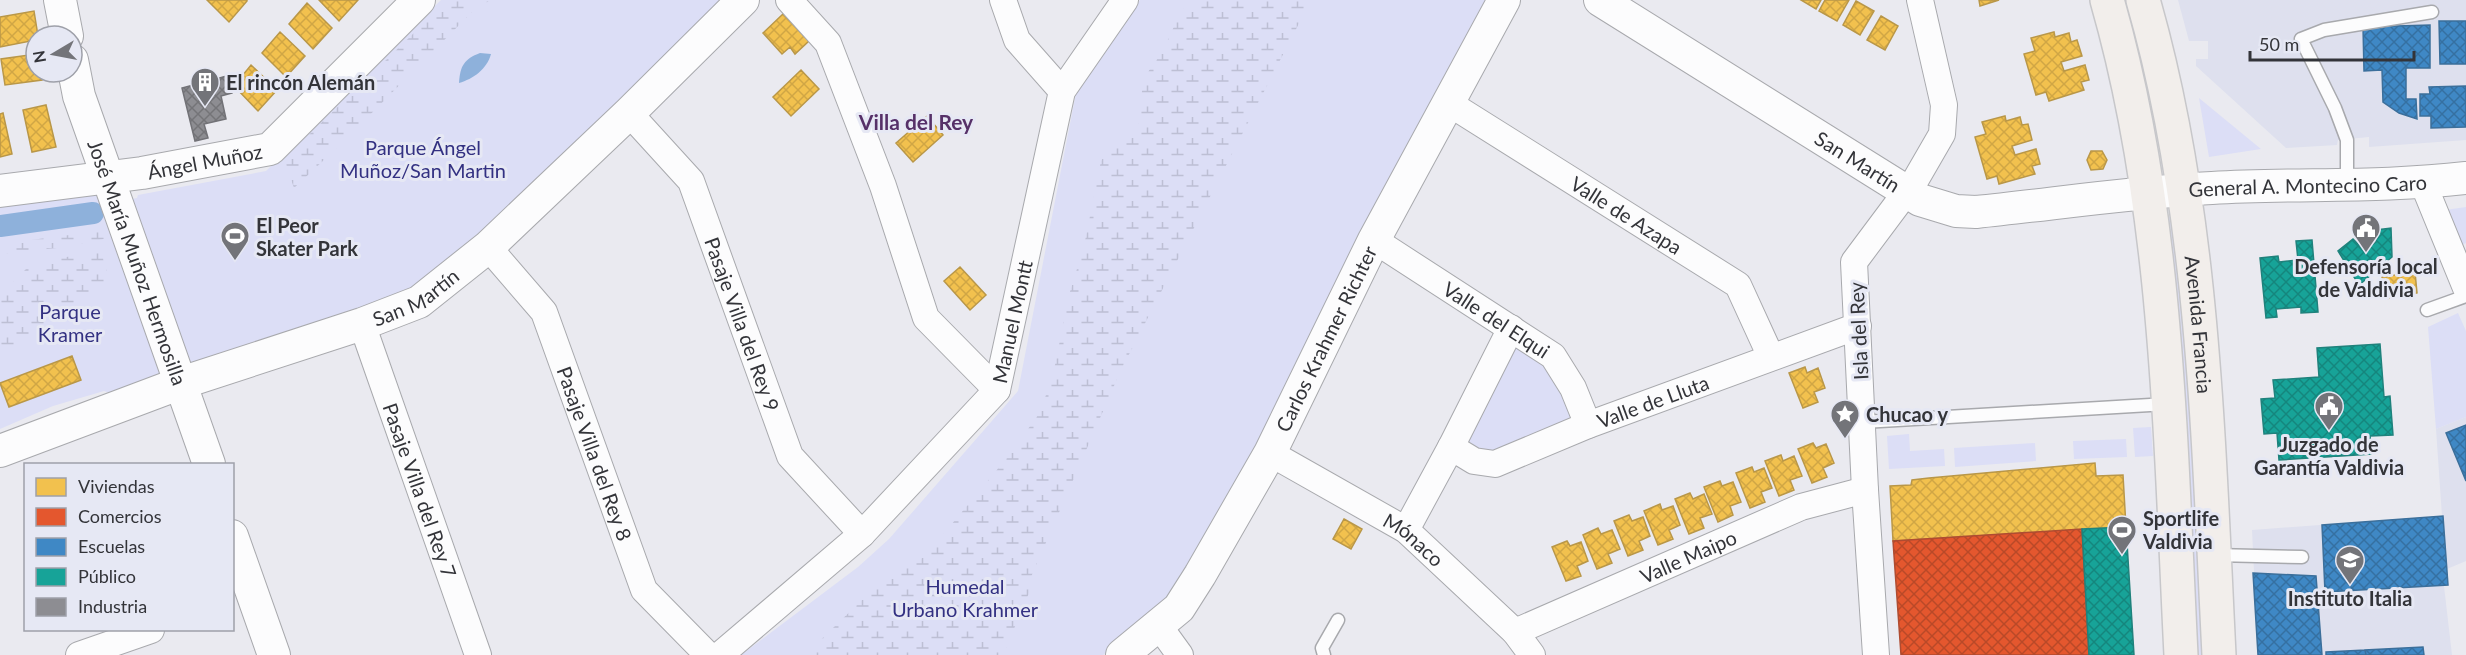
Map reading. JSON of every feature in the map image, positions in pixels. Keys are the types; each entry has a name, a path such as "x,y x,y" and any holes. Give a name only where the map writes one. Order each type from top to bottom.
{"main road":[{"name":"Avenida Francia","path":"2108,0 2125,63 2148,193 2168,404 2181,655"},
{"name":"Avenida Francia","path":"2144,0 2159,55 2183,190 2206,392 2218,655"}],"street":[{"path":"60,0 65,24"},
{"name":"Ángel Muñoz","path":"0,191 107,177 270,149 419,0"},
{"name":"San Martín","path":"0,451 182,383 362,324 419,302 488,247 742,0"},
{"path":"789,0 828,43 884,186 926,318 997,390"},
{"path":"1003,0 1017,40 1062,91"},
{"name":"Manuel Montt","path":"720,655 862,534 997,390 1062,91 1125,0"},
{"name":"Carlos Krahmer Richter","path":"1122,655 1179,608 1270,453 1374,240 1504,0"},
{"name":"San Martín","path":"1600,0 1906,191 1937,206 1976,212 2148,193"},
{"name":"Isla del Rey","path":"1874,654 1854,262 1916,179 1942,134 1944,105 1920,0"},
{"name":"José María Muñoz Hermosilla","path":"77,84 107,177 182,383 208,463"},
{"name":"Valle de Azapa","path":"1447,102 1738,285 1771,357"},
{"name":"Pasaje Villa del Rey 9","path":"629,112 691,181 790,456 862,534"},
{"name":"General A. Montecino Caro","path":"2148,193 2423,183 2466,178"},
{"path":"2423,183 2466,288"},
{"name":"Valle del Elqui","path":"1374,240 1553,356 1573,388 1588,425"},
{"name":"Pasaje Villa del Rey 8","path":"488,247 544,312 644,590 708,655"},
{"name":"Pasaje Villa del Rey 7","path":"362,324 478,655"},
{"name":"Valle de Lluta","path":"1451,447 1474,461 1495,464 1588,425 1858,326"},
{"path":"1406,530 1511,328"},
{"name":"Mónaco","path":"1270,453 1406,530 1515,632 1532,655"},
{"name":"Valle Maipo","path":"1515,632 1801,507 1864,490"},
{"path":"234,548 242,598 274,655"},
{"path":"1159,626 1180,655"},
{"path":"79,655 148,631"}],"lane":[{"path":"2347,186 2348,140 2301,39 2324,30 2432,12"},
{"path":"2427,310 2466,296"},
{"path":"1863,422 2168,404"},
{"path":"2214,555 2302,557"},
{"path":"1324,655 1322,648 1338,620"}],"shaded area":[{"path":"2178,0 2466,0 2466,140 2369,147 2369,137 2338,140 2337,145 2286,148 2196,66 2196,59 2208,59 2208,41 2189,41"},
{"name":"Instituto Italia","path":"2466,417 2466,561 2447,569 2448,585 2444,586 2452,655 2258,655 2252,530 2442,516 2436,429"}],"green space":[{"name":"Parque Ángel Muñoz/San Martin","path":"441,0 732,0 425,286 365,312 143,380 110,393 104,391 53,406 0,429 0,201 88,190 101,195 105,204 137,198 138,195 266,171"},
{"path":"448,0 492,0 478,6 294,188 284,159"},
{"path":"1140,0 1491,0 1259,450 1169,605 1103,655 741,655 858,567 889,539 1018,391 1077,88"},
{"name":"Humedal Urbano Krahmer","path":"1190,0 1311,0 1120,372 1031,577 1034,581 1003,655 805,655 893,570 915,562 926,555 1011,453 1040,412 1053,375 1069,295 1084,246 1101,161 1113,143 1132,138 1136,131 1139,124 1145,77"},
{"path":"2117,0 2129,0 2138,32 2159,144 2145,78 2132,56"},
{"path":"2199,98 2261,149 2209,157"},
{"path":"2466,207 2466,243 2462,245 2445,210"},
{"path":"2171,216 2186,339 2206,655 2194,655 2161,221"},
{"path":"108,230 109,238 57,248 0,254 0,244"},
{"path":"101,251 111,286 59,316 0,355 0,287 9,286 32,263"},
{"path":"2458,313 2466,331 2466,417 2436,429 2428,327"},
{"path":"1521,343 1552,362 1576,409 1571,426 1491,458 1468,450 1464,435 1509,347"},
{"path":"2151,427 2153,456 2135,457 2133,428"},
{"path":"1909,434 1910,451 1944,449 1945,466 1889,469 1887,436"},
{"path":"2126,439 2127,457 2074,459 2073,441"},
{"path":"2035,443 2036,461 1955,467 1954,448"}],"water":[{"path":"480,53 491,54 483,69 459,83 460,72 464,64"}],"building: Viviendas":[{"path":"207,0 247,0 247,1 229,22"},
{"path":"319,0 358,0 339,21"},
{"path":"1801,0 1821,0 1816,9"},
{"path":"1825,0 1849,0 1837,21 1819,11"},
{"path":"1979,0 1999,0 1980,6"},
{"path":"1856,1 1874,11 1860,35 1843,25"},
{"path":"307,3 332,28 313,49 289,24"},
{"path":"34,11 36,24 24,24 24,42 0,47 0,17"},
{"path":"784,13 809,41 795,54 790,47 782,54 763,33"},
{"path":"1881,16 1898,26 1885,50 1867,40"},
{"path":"280,32 305,56 286,77 262,53"},
{"path":"2054,32 2055,37 2069,33 2071,42 2077,40 2082,56 2061,62 2064,71 2085,65 2089,80 2081,82 2084,90 2049,101 2046,92 2036,95 2024,54 2035,51 2031,38"},
{"path":"24,56 24,82 5,85 1,59"},
{"path":"251,65 277,90 258,111 234,86"},
{"path":"801,70 819,89 791,116 773,97"},
{"path":"46,105 56,147 32,152 23,110"},
{"path":"3,113 12,154 0,157 0,114"},
{"path":"927,116 943,135 913,162 896,143"},
{"path":"2005,116 2006,121 2020,117 2022,125 2028,124 2032,140 2012,146 2015,155 2036,149 2040,164 2032,166 2035,174 1999,184 1997,176 1987,179 1975,137 1986,134 1982,122"},
{"path":"2091,151 2102,151 2107,160 2103,169 2091,170 2087,160"},
{"path":"960,267 986,295 970,310 944,281"},
{"path":"2415,272 2417,293 2385,299 2382,277"},
{"path":"72,356 81,380 9,407 0,383"},
{"path":"1805,367 1807,373 1818,368 1825,388 1814,392 1818,402 1803,408 1789,373"},
{"path":"1813,443 1816,448 1826,444 1834,463 1823,468 1827,477 1812,483 1798,449"},
{"path":"1781,455 1783,461 1794,456 1802,476 1790,480 1794,490 1779,496 1765,461"},
{"path":"2095,463 2096,476 2123,475 2126,527 1893,541 1890,486 1911,485 1912,480 1929,478"},
{"path":"1752,467 1754,472 1764,468 1772,488 1761,492 1765,502 1750,508 1736,473"},
{"path":"1720,481 1722,486 1733,482 1741,502 1730,506 1733,515 1718,522 1704,487"},
{"path":"1690,493 1693,499 1704,494 1712,514 1700,518 1704,528 1689,534 1675,499"},
{"path":"1660,504 1662,510 1673,506 1680,525 1669,530 1673,539 1658,545 1644,511"},
{"path":"1629,515 1632,521 1643,517 1650,536 1639,541 1643,550 1628,556 1614,521"},
{"path":"1344,519 1362,529 1351,549 1333,539"},
{"path":"1598,528 1601,534 1612,530 1620,549 1608,554 1612,563 1597,569 1583,535"},
{"path":"1567,541 1570,546 1581,542 1588,561 1577,566 1581,576 1566,581 1552,547"}],"building: Comercios":[{"path":"2082,529 2089,655 1901,655 1893,541"}],"building: Escuelas":[{"path":"2439,21 2466,21 2466,64 2440,64"},
{"path":"2430,25 2430,68 2406,68 2406,99 2416,99 2417,119 2399,113 2383,102 2382,70 2364,71 2363,27"},
{"path":"2466,86 2466,127 2431,128 2431,116 2420,116 2420,94 2430,94 2429,87"},
{"path":"2466,425 2466,481 2446,433"},
{"path":"2443,516 2448,585 2325,592 2322,525"},
{"path":"2253,573 2316,576 2322,655 2258,655"},
{"path":"2423,647 2424,655 2366,655 2365,650"},
{"path":"2365,650 2366,655 2326,655 2326,652"}],"building: Público":[{"name":"Defensoría local de Valdivia","path":"2391,228 2392,257 2359,285 2338,251 2353,239 2364,250 2376,242 2376,230"},
{"path":"2312,240 2318,312 2301,313 2301,307 2276,309 2277,317 2266,318 2260,258 2278,256 2279,262 2298,260 2296,241"},
{"path":"2380,344 2384,397 2390,396 2393,435 2370,436 2372,454 2279,460 2277,433 2264,434 2261,399 2275,398 2273,380 2319,377 2317,348"},
{"path":"2126,527 2134,655 2089,655 2082,529"}],"building: Industria":[{"name":"El rincón Alemán","path":"227,76 232,93 221,96 226,119 204,124 208,138 195,141 182,88"}],"waterway":[{"path":"0,226 93,213"}],"place":[{"name":"El rincón Alemán","path":"205,108"},
{"name":"Defensoría local de Valdivia","path":"2366,254"},
{"name":"El Peor Skater Park","path":"235,262"},
{"name":"Juzgado de Garantía Valdivia","path":"2329,432"},
{"name":"Chucao y","path":"1845,440"},
{"name":"Sportlife Valdivia","path":"2122,556"},
{"name":"Instituto Italia","path":"2350,586"}],"district":[{"name":"Villa del Rey","path":"916,121"}],"park label":[{"name":"Parque Kramer","path":"70,322"}]}
